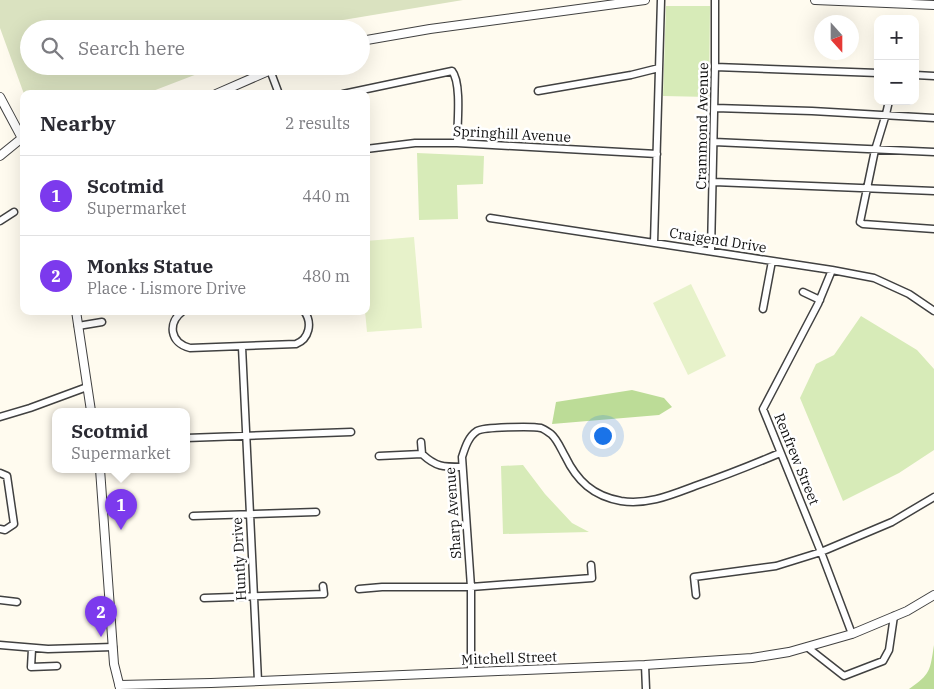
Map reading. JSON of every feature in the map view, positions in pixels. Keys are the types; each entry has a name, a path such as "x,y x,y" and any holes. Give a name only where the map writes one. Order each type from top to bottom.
{"street":[{"path":"370,40 430,29 645,0"},
{"path":"654,243 660,0"},
{"name":"Crammond Avenue","path":"711,252 714,182 715,0"},
{"path":"815,0 934,5"},
{"path":"715,67 874,74"},
{"path":"538,91 622,77 659,68"},
{"path":"363,90 452,71 458,92 457,143"},
{"path":"225,90 259,75"},
{"path":"272,75 278,90"},
{"path":"919,75 934,76"},
{"path":"0,96 20,134"},
{"path":"888,105 875,150 860,222 863,224 934,228"},
{"path":"715,108 886,114 934,118"},
{"path":"0,156 20,142"},
{"path":"714,142 934,152"},
{"name":"Springhill Avenue","path":"370,149 415,143 457,143 656,154"},
{"path":"714,182 934,191"},
{"path":"0,221 14,212"},
{"name":"Craigend Drive","path":"490,218 874,278 909,294 934,311"},
{"path":"763,309 772,261"},
{"name":"Renfrew Street","path":"832,270 820,300 762,409 821,552 852,634"},
{"path":"803,292 820,300"},
{"path":"77,315 90,408"},
{"path":"178,315 174,322 173,331 177,343 182,347 190,348 296,344 303,341 308,334 307,315"},
{"path":"78,326 102,322"},
{"name":"Huntly Drive","path":"242,346 258,681"},
{"path":"0,417 87,387"},
{"name":"Sharp Avenue","path":"471,672 471,587 462,457 470,438 477,431 514,427 540,428 554,437 577,478 588,487 613,499 647,502 720,477 780,453"},
{"path":"190,438 351,432"},
{"path":"421,442 422,454 431,463 441,467 462,467"},
{"path":"379,456 422,454"},
{"path":"0,473 7,476 14,524 5,530 0,529"},
{"path":"100,473 114,664 120,687"},
{"path":"696,594 694,577 776,566 821,552 892,522 934,497"},
{"path":"193,516 249,516 316,512"},
{"path":"359,590 382,587 471,587 592,578 591,565"},
{"path":"204,598 324,594 323,586"},
{"name":"Mitchell Street","path":"120,687 645,665 736,659 789,652 852,634 934,596"},
{"path":"0,600 17,602"},
{"path":"807,647 844,676 883,661 889,650 894,616"},
{"path":"0,645 32,649 113,647"},
{"path":"32,649 31,667 57,666"},
{"path":"645,665 646,689"},
{"name":"Mitchell Street","path":"192,689 211,683"}],"green space":[{"path":"0,0 463,0 343,20 20,20 20,75 195,75 155,90 23,90 0,28"},
{"path":"666,6 710,6 709,97 663,96"},
{"path":"417,153 484,156 483,184 457,185 458,219 419,220"},
{"path":"414,237 422,328 367,332 365,315 370,315 370,241"},
{"path":"691,284 726,356 688,375 653,303"},
{"path":"861,316 917,350 934,369 934,450 899,473 843,501 800,398 816,364 834,355"},
{"path":"632,390 664,398 672,407 659,415 552,424 556,402"},
{"path":"523,465 545,494 572,523 589,532 503,534 501,466"},
{"path":"934,645 934,689 909,689 926,675 932,660"}],"place":[{"name":"Scotmid","path":"121,530"},
{"name":"Monks Statue","path":"101,637"}]}
